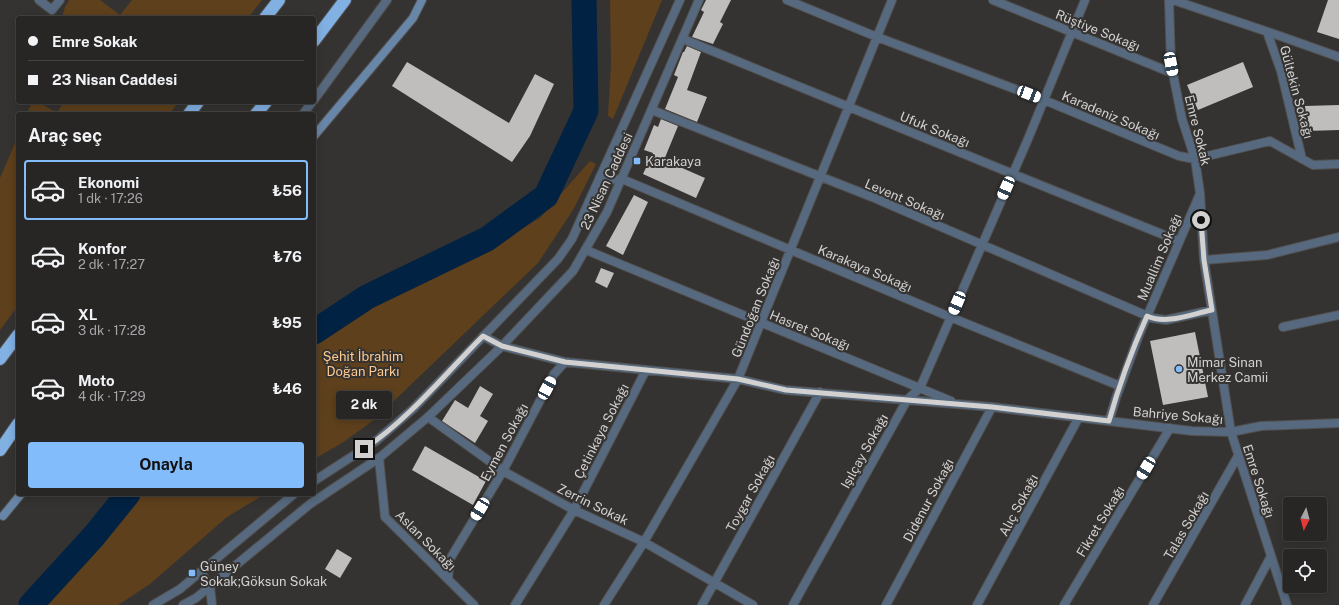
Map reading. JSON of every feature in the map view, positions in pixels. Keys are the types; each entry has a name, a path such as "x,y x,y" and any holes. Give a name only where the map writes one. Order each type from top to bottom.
{"highway":[{"path":"267,16 279,0"},
{"path":"316,38 345,0"},
{"path":"258,112 264,104"},
{"path":"0,359 16,338"},
{"path":"0,450 16,427"}],"main road":[{"path":"316,134 413,18 422,0"},
{"path":"1,518 18,496"}],"street":[{"path":"39,0 52,10 60,0"},
{"path":"316,97 387,0"},
{"name":"23 Nisan Caddesi","path":"316,479 376,440 413,409 558,259 572,239 680,0"},
{"name":"23 Nisan Caddesi","path":"183,605 196,598 210,587 310,504 379,458 428,417 502,346 573,272 608,212 699,0"},
{"name":"Karadeniz Sokağı","path":"787,0 877,37 1044,100 1179,156 1195,159 1270,141 1313,165 1339,164"},
{"name":"Gündoğan Sokağı","path":"604,605 644,542 738,379 892,0"},
{"name":"Rüştiye Sokağı","path":"993,0 1172,73"},
{"name":"Işılçay Sokağı","path":"793,605 907,400 920,388 1013,174 1085,0"},
{"name":"Emre Sokak","path":"1169,0 1172,73 1182,119 1195,159 1200,193 1204,260 1231,432"},
{"path":"1173,0 1339,57"},
{"name":"Gültekin Sokağı","path":"1267,32 1281,71 1302,159"},
{"name":"Ufuk Sokağı","path":"683,39 1179,241"},
{"path":"305,112 311,104"},
{"name":"Levent Sokağı","path":"652,110 982,244 1147,316 1166,320 1212,310"},
{"name":"Karakaya Sokağı","path":"600,177 607,180 622,179 950,317 1120,386"},
{"name":"Muallim Sokağı","path":"1109,421 1138,335 1200,193"},
{"path":"1204,260 1267,255 1339,237"},
{"name":"Hasret Sokağı","path":"586,250 959,404"},
{"path":"1283,326 1339,315"},
{"name":"Bahriye Sokağı","path":"483,336 502,346 565,362 738,379 786,390 992,407 1192,431 1231,432 1262,426 1339,423"},
{"name":"Eymen Sokağı","path":"448,579 450,559 503,472 554,374 565,362"},
{"name":"Çetinkaya Sokağı","path":"515,605 574,510 646,370"},
{"name":"Toygar Sokağı","path":"702,605 820,392"},
{"name":"Didenur Sokağı","path":"886,605 992,407"},
{"name":"Zerrin Sokak","path":"428,417 503,472 574,510 644,542 753,605"},
{"name":"Alıç Sokağı","path":"978,605 1079,417"},
{"name":"Fikret Sokağı","path":"1064,605 1170,428"},
{"name":"Emre Sokağı","path":"1231,432 1287,605"},
{"name":"Talas Sokağı","path":"1153,605 1238,456"},
{"name":"Aslan Sokağı","path":"379,458 385,517 474,605"},
{"path":"153,605 180,590 292,496"},
{"path":"1245,605 1271,556"},
{"path":"201,572 210,587 212,605"}],"green space":[{"path":"69,0 100,0 120,15 132,0 262,0 250,16 63,16"},
{"path":"610,0 662,0 613,119 608,116 611,64"},
{"path":"31,104 41,104 55,112 28,112"},
{"path":"63,104 177,104 171,112 58,112"},
{"path":"16,141 16,309 0,330 0,178"},
{"name":"Şehit İbrahim Doğan Parkı","path":"590,161 596,164 573,210 538,263 374,420 342,443 316,458 316,337 333,324 428,272 496,244 540,218"},
{"path":"135,496 262,496 227,517 150,584 118,605 43,605 76,569"}],"building":[{"path":"706,0 731,0 720,22 723,24 713,44 692,37 704,12 701,10"},
{"path":"1328,0 1339,0 1339,39 1317,32"},
{"path":"687,46 701,52 687,90 707,97 697,122 665,109 678,77 674,75"},
{"path":"407,62 509,123 535,74 554,84 530,136 512,162 392,86"},
{"path":"1243,62 1253,87 1198,110 1187,85"},
{"path":"1339,105 1339,130 1306,131 1305,106"},
{"path":"661,119 678,126 664,160 705,178 696,198 643,174 653,153 644,150 654,125 658,127"},
{"path":"634,195 648,202 623,255 606,246"},
{"path":"601,268 614,273 607,288 595,282"},
{"name":"Mimar Sinan Merkez Camii","path":"1195,332 1208,397 1163,405 1150,341"},
{"path":"480,386 493,394 480,416 488,421 475,443 442,421 455,400 468,408"},
{"path":"425,446 486,481 473,505 412,470"},
{"path":"337,549 352,558 340,578 325,569"}],"waterway":[{"path":"316,331 367,297 487,239 546,196 586,111 584,0"},
{"path":"31,605 94,536 126,496"}],"place":[{"name":"Karakaya","path":"637,161"},
{"name":"Mimar Sinan Merkez Camii","path":"1179,369"},
{"name":"Güney Sokak;Göksun Sokak","path":"192,573"}],"route":[{"path":"364,449 413,409 483,336 502,346 565,362 738,379 786,390 992,407 1109,421 1138,335 1147,316 1166,320 1212,310 1204,260 1201,220"}]}
